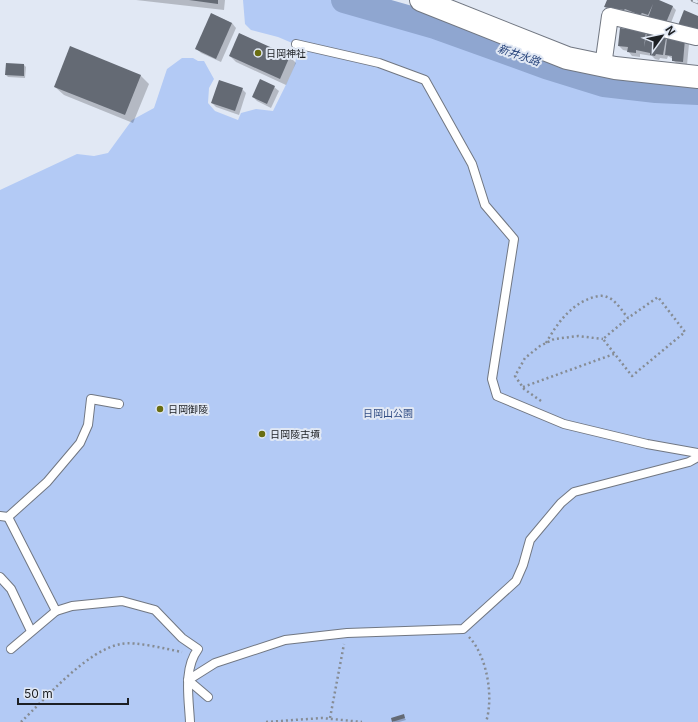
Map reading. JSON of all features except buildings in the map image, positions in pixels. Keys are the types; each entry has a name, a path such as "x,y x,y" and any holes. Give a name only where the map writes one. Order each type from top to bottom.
{"street":[{"path":"421,0 567,58 603,66 698,77"},
{"path":"603,66 610,16 696,37"}],"lane":[{"path":"296,44 379,63 425,80 472,164 485,205 514,239 492,379 497,396 564,424 647,444 698,453"},
{"path":"56,611 4,516 47,482 80,443 88,425 91,399 118,404"},
{"path":"188,680 215,663 285,640 347,633 462,629 516,581 530,540 561,503 574,492 689,462 698,457"},
{"path":"0,577 10,588 31,631"},
{"path":"11,649 56,611 72,606 122,601 155,610 182,638 198,649 194,654 188,680 190,722"},
{"path":"188,680 208,697"}],"path":[{"path":"546,343 567,312 577,305 598,296 606,296 615,303 628,318"},
{"path":"546,404 523,387 515,376 525,358 540,346 554,339 578,336 603,339 628,318 658,297 685,332 632,376 603,339"},
{"path":"523,387 614,354"},
{"path":"462,629 474,641 483,660 487,678 490,711 486,722"},
{"path":"330,718 347,633"},
{"path":"21,722 84,663 105,650 122,644 139,645 194,654"},
{"path":"266,722 322,718 362,722"}],"green space":[{"name":"日岡山公園","path":"243,0 355,0 409,21 570,70 618,82 698,92 698,722 0,722 0,190 77,154 94,156 108,153 132,120 154,108 167,69 182,58 193,58 198,61 204,61 214,79 209,88 208,103 215,111 238,120 241,113 256,109 273,111 294,67 297,45 278,37 251,30 245,24"}],"waterway":[{"name":"新井水路","path":"344,0 435,26 546,66 604,84 656,90 698,92"}],"railway":[{"path":"693,0 698,2"}],"place":[{"name":"日岡神社","path":"258,53"},
{"name":"日岡御陵","path":"160,409"},
{"name":"日岡陵古墳","path":"262,434"}]}
